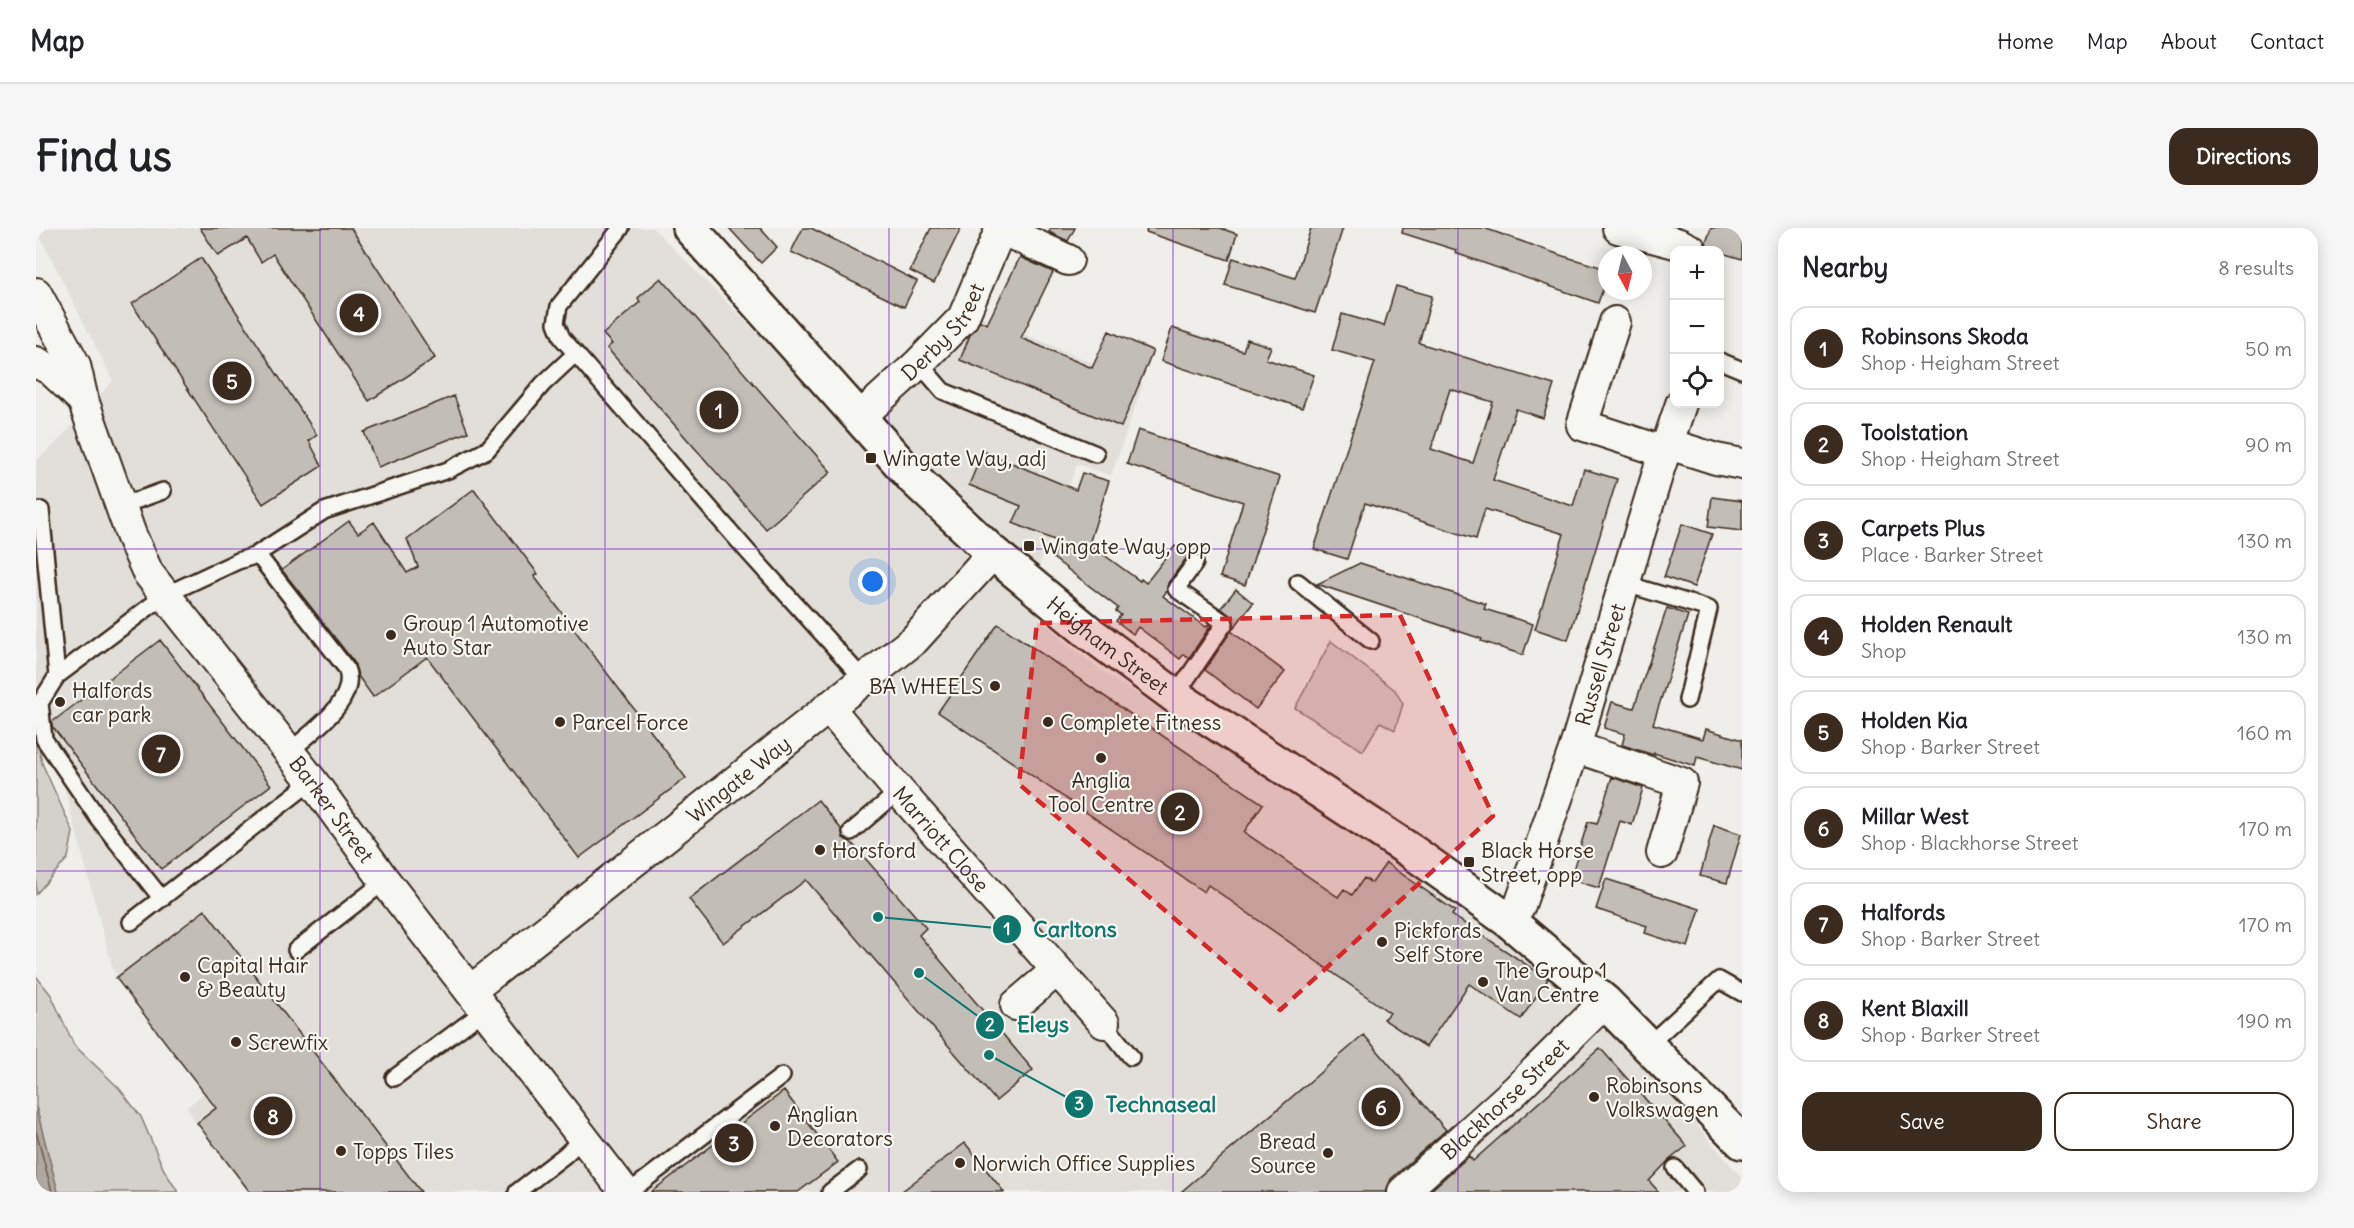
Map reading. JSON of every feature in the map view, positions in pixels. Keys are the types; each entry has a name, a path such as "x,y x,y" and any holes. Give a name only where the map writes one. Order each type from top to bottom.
{"street":[{"path":"1618,228 1683,246"},
{"path":"1001,229 1068,260"},
{"name":"Derby Street","path":"860,417 919,363 963,318 1001,229"},
{"name":"Heigham Street","path":"696,230 915,480 993,553 1082,627 1175,696 1411,851 1509,921 1605,1002 1742,1142"},
{"name":"Barker Street","path":"36,293 75,365 83,400 148,573 312,781 385,881 627,1192"},
{"path":"1615,322 1582,425 1667,448 1742,464"},
{"name":"Barker Street","path":"36,362 51,370 83,400"},
{"name":"Russell Street","path":"1509,921 1525,895 1575,747 1680,408"},
{"name":"Wingate Way","path":"477,1001 828,707 914,640 993,553"},
{"name":"Marriott Close","path":"828,707 1104,1023"},
{"path":"1575,747 1682,783 1662,853"},
{"path":"1016,1005 1057,970"},
{"name":"Blackhorse Street","path":"1403,1192 1516,1089 1605,1002"}],"lane":[{"path":"621,228 559,306 556,323 562,338 742,545 864,680"},
{"path":"162,899 98,818 44,739 40,703 57,676 165,595 238,561 254,556 324,511 448,470 487,450 543,384 575,354"},
{"path":"919,363 943,391 1096,454"},
{"path":"1724,363 1742,369"},
{"path":"121,506 163,491"},
{"path":"41,510 57,676"},
{"path":"254,556 261,559 346,668 349,676 349,688 339,706 289,752"},
{"path":"1175,696 1225,623 1176,588 1195,564"},
{"path":"1298,582 1371,641"},
{"path":"1626,584 1709,609 1687,700"},
{"path":"131,922 312,781"},
{"path":"851,832 899,791"},
{"path":"296,950 385,881"},
{"path":"1647,1046 1719,980 1742,993"},
{"path":"394,1078 477,1001"},
{"path":"1104,1023 1131,1057"},
{"path":"627,1192 782,1076"},
{"path":"517,1192 565,1155 584,1137"},
{"path":"1675,1168 1695,1192"},
{"path":"830,1192 859,1170"}],"highlighted area":[{"path":"1400,615 1493,816 1280,1010 1019,784 1037,623"}],"shaded area":[{"path":"36,228 653,228 805,381 854,436 885,408 972,312 1143,384 1111,476 1077,464 1025,603 1064,642 1113,679 1281,785 1437,888 1566,990 1625,1042 1742,1178 1742,1192 248,1192 196,1123 187,1107 204,1093 113,970 36,681 36,461 55,444 113,381"},
{"path":"1331,641 1395,690 1403,704 1395,730 1380,722 1363,751 1295,708"},
{"path":"36,734 42,763 73,832 68,858 36,894"},
{"path":"36,976 51,995 74,1045 119,1088 141,1117 164,1170 178,1192 58,1192 36,1107"}],"water":[{"path":"36,1107 58,1192 36,1192"}],"building":[{"path":"200,228 351,228 435,358 369,401 273,254 261,262 247,238 218,256"},
{"path":"729,228 760,228 777,247 761,263"},
{"path":"803,228 811,228 917,281 904,307 791,252"},
{"path":"931,228 961,228 934,283 910,271"},
{"path":"1051,228 1075,228 1068,241 1049,232"},
{"path":"1147,228 1220,228 1237,234 1229,260 1146,232"},
{"path":"1311,228 1343,228 1315,313 1225,285 1233,258 1295,278"},
{"path":"1403,228 1484,228 1598,266 1598,303 1455,253 1456,250 1402,233"},
{"path":"1711,228 1742,228 1742,259 1724,254 1724,246 1707,246"},
{"path":"1020,257 1053,272 1021,338 1092,368 1109,331 1153,351 1121,427 960,360 970,335 980,321 987,324"},
{"path":"201,258 317,435 309,441 322,466 263,504 132,304"},
{"path":"661,278 831,472 766,529 607,348 612,344 603,334 640,302 638,298"},
{"path":"1396,286 1432,296 1419,343 1554,385 1543,418 1516,409 1493,480 1573,506 1584,469 1617,479 1568,640 1535,629 1564,534 1485,509 1476,539 1365,503 1347,559 1314,549 1375,362 1332,350 1342,314 1384,326","holes":["1450,389 1493,402 1473,463 1431,449"]},
{"path":"1172,328 1243,351 1247,339 1271,347 1266,359 1314,375 1302,408 1161,361"},
{"path":"454,396 468,432 378,467 364,432"},
{"path":"1138,430 1280,477 1245,585 1220,577 1243,502 1127,464"},
{"path":"983,451 1076,490 1082,473 1109,481 1089,544 1140,581 1141,579 1146,583 1175,546 1188,556 1168,583 1167,591 1163,596 1206,627 1211,625 1189,658 1184,654 1180,659 1138,627 1133,634 1116,621 1121,615 1116,611 1118,608 1053,558 1059,542 1013,523 1021,506 969,485"},
{"path":"474,489 538,574 534,576 686,778 579,858 427,657 373,697 358,676 354,662 282,570 349,521 358,533 374,522 407,573 418,567 407,539"},
{"path":"1712,497 1742,501 1742,531 1708,527"},
{"path":"1682,524 1712,534 1694,587 1664,577"},
{"path":"1360,563 1486,604 1484,609 1533,624 1523,655 1317,584"},
{"path":"1236,589 1253,603 1233,629 1233,618 1221,608"},
{"path":"1667,608 1688,615 1653,724 1703,739 1706,729 1742,740 1742,770 1697,757 1695,766 1654,753 1654,755 1622,745 1625,734 1604,728 1612,702 1634,708"},
{"path":"998,624 1263,804 1244,832 1338,897 1344,889 1352,895 1364,878 1372,883 1386,863 1455,911 1452,915 1548,979 1521,1019 1469,984 1426,1047 1383,1019 1390,1013 1208,885 1204,892 938,712"},
{"path":"1231,631 1285,672 1256,709 1205,670"},
{"path":"160,640 271,785 161,869 52,726 52,722"},
{"path":"1612,777 1643,788 1632,825 1620,821 1599,888 1579,882 1579,879 1571,876 1588,822 1597,824"},
{"path":"818,800 842,830 843,838 851,842 926,928 919,935 1033,1070 996,1101 806,880 723,943 689,899"},
{"path":"1714,825 1741,834 1727,883 1700,876"},
{"path":"1606,879 1700,909 1688,947 1645,933 1647,926 1596,909"},
{"path":"205,910 421,1192 250,1192 197,1123 216,1108 116,978"},
{"path":"1364,1035 1446,1130 1391,1179 1386,1192 1181,1192"},
{"name":"Robinsons Volkswagen","path":"1600,1048 1687,1146 1668,1161 1649,1181 1659,1192 1429,1192 1469,1156 1473,1161"},
{"path":"784,1091 838,1162 798,1192 651,1192"},
{"name":"Norwich Office Supplies","path":"965,1143 1004,1192 901,1192"}],"place":[{"name":"Holden Renault","path":"359,313"},
{"name":"Holden Kia","path":"232,381"},
{"name":"Robinsons Skoda","path":"719,410"},
{"name":"Wingate Way, adj","path":"871,458"},
{"name":"Wingate Way, opp","path":"1029,546"},
{"name":"Group 1 Automotive Auto Star","path":"391,635"},
{"name":"BA WHEELS","path":"995,686"},
{"name":"Halfords car park","path":"60,702"},
{"name":"Parcel Force","path":"560,722"},
{"name":"Complete Fitness","path":"1048,722"},
{"name":"Halfords","path":"161,754"},
{"name":"Anglia Tool Centre","path":"1101,758"},
{"name":"Toolstation","path":"1180,812"},
{"name":"Horsford","path":"820,850"},
{"name":"Black Horse Street, opp","path":"1469,862"},
{"name":"Carltons","path":"878,917"},
{"name":"Pickfords Self Store","path":"1382,942"},
{"name":"Eleys","path":"919,973"},
{"name":"Capital Hair & Beauty","path":"185,977"},
{"name":"The Group 1 Van Centre","path":"1483,982"},
{"name":"Screwfix","path":"236,1042"},
{"name":"Technaseal","path":"989,1055"},
{"name":"Robinsons Volkswagen","path":"1594,1097"},
{"name":"Millar West","path":"1381,1107"},
{"name":"Kent Blaxill","path":"273,1116"},
{"name":"Anglian Decorators","path":"775,1126"},
{"name":"Carpets Plus","path":"734,1143"},
{"name":"Topps Tiles","path":"341,1151"},
{"name":"Bread Source","path":"1328,1153"},
{"name":"Norwich Office Supplies","path":"960,1163"}]}
